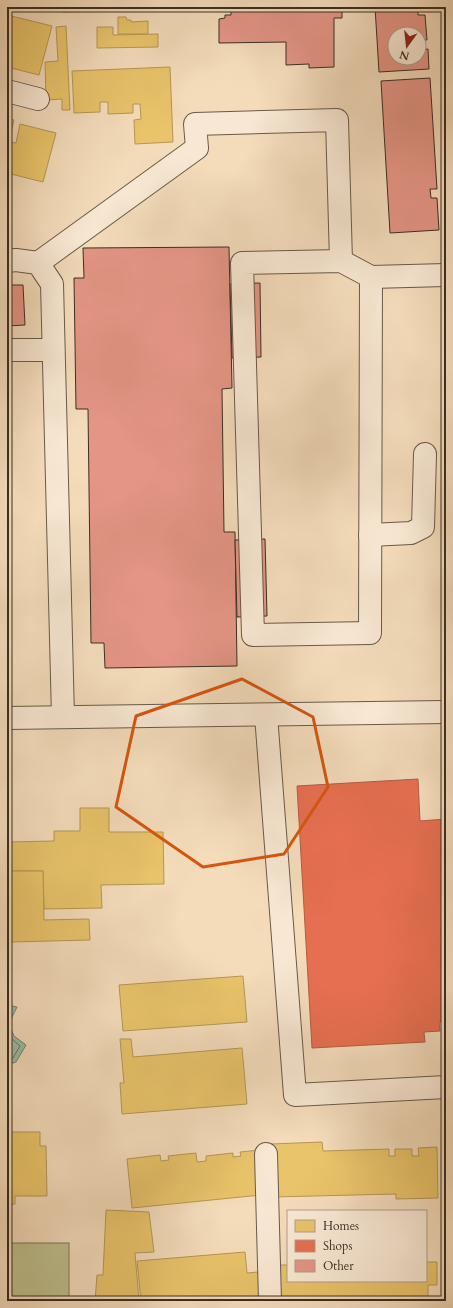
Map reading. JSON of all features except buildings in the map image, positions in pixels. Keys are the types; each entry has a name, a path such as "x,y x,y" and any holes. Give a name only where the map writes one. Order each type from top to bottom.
{"street":[{"path":"7,91 38,99"},
{"path":"7,261 16,260 38,263 197,148 195,124 337,120 341,261"},
{"path":"371,277 370,633 252,635 242,263 341,261 371,277 446,275"},
{"path":"38,263 52,284 63,717"},
{"path":"7,350 53,350"},
{"path":"370,535 411,533 424,527 425,454"},
{"path":"7,718 446,712"},
{"path":"266,715 295,1096 446,1086"},
{"path":"266,1154 270,1301"}],"highlighted area":[{"path":"242,679 313,717 328,787 284,854 203,867 116,807 136,716"}],"green space":[{"path":"7,1243 69,1243 69,1301 7,1301"}],"water":[{"path":"7,1005 17,1007 12,1017 10,1027 14,1036 26,1045 16,1062 7,1065"}]}
